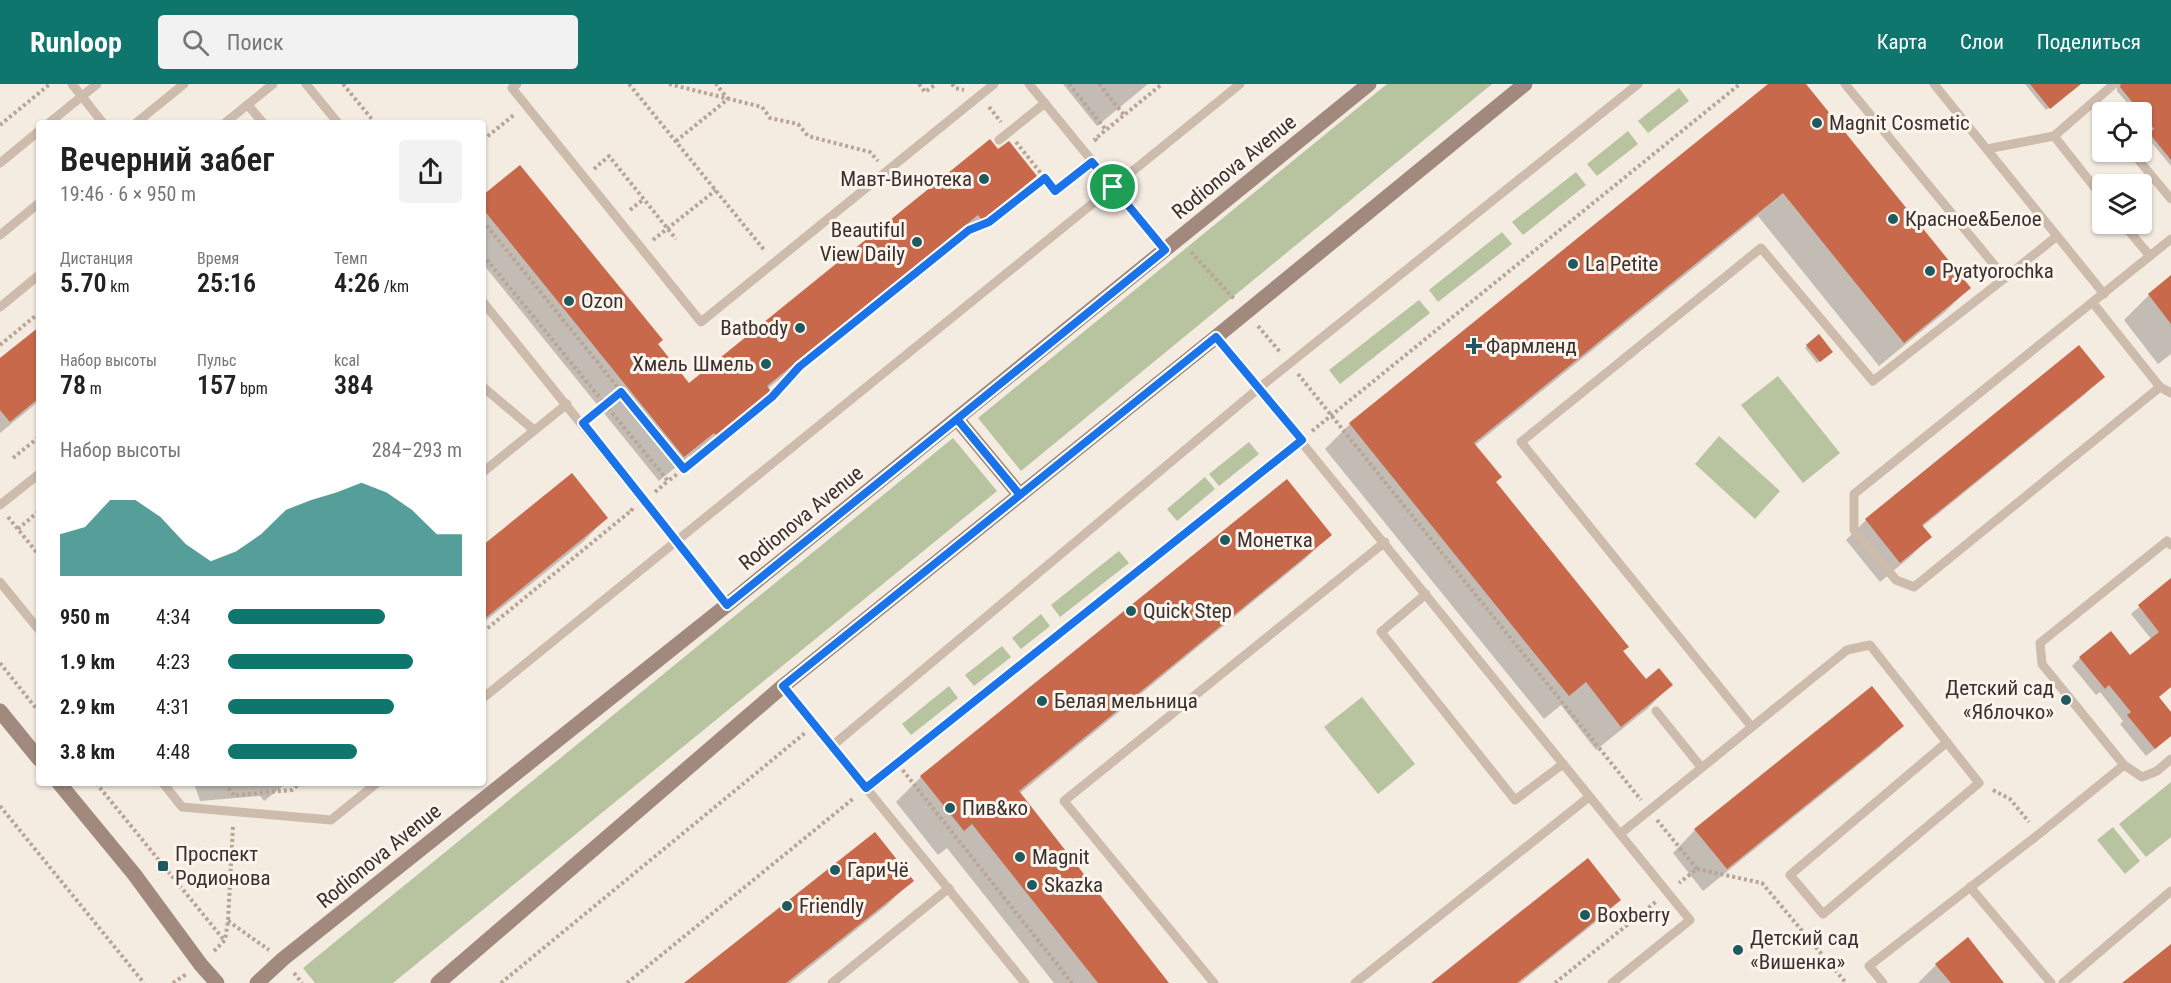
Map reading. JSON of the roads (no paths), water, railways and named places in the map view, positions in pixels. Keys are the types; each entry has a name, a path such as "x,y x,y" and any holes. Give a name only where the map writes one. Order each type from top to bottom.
{"street":[{"name":"Rodionova Avenue","path":"257,983 283,959 727,605 1370,84"},
{"path":"438,983 783,686 1525,84"},
{"path":"957,419 1020,495"},
{"path":"0,711 36,755"},
{"path":"61,786 134,874 201,965 217,983"}],"lane":[{"path":"72,84 101,120"},
{"path":"53,120 97,84"},
{"path":"140,120 184,84"},
{"path":"229,120 273,84"},
{"path":"306,84 336,120"},
{"path":"517,84 512,88 701,322 989,85"},
{"path":"1029,84 1165,250"},
{"path":"486,696 1240,84"},
{"path":"832,746 1259,388 1638,84"},
{"path":"1845,84 2005,278"},
{"path":"1934,84 2104,294"},
{"path":"1987,149 2054,136 2114,84"},
{"path":"999,140 1045,103"},
{"path":"248,105 260,120"},
{"path":"0,163 36,133"},
{"path":"2054,136 2092,184"},
{"path":"2140,162 2171,200"},
{"path":"0,235 36,205"},
{"path":"2131,234 2150,256"},
{"path":"1751,726 1521,442 1761,248 1873,381 2057,236"},
{"path":"2160,387 1914,587 1896,580 1854,530 1854,494 2076,313 2093,303 2171,239"},
{"path":"0,307 36,277"},
{"path":"2093,303 2160,387 2171,393"},
{"path":"486,306 583,423 727,605"},
{"path":"1216,337 1385,542 1690,920 1611,983"},
{"path":"486,390 534,430"},
{"path":"486,470 567,404"},
{"path":"0,505 36,476"},
{"path":"2171,545 2167,541 2040,643 2042,664 2124,765 2142,777 2157,771 2171,759"},
{"path":"1214,983 1064,801 1385,542"},
{"path":"0,582 36,626"},
{"path":"1426,594 1381,632 1515,800 1563,764"},
{"path":"1620,834 1847,650 1870,645 1947,742 1979,783 1823,914 1790,875 1947,742"},
{"path":"783,686 1025,983"},
{"path":"1656,711 1701,767"},
{"path":"1883,983 1869,966 2124,765"},
{"path":"165,786 182,807 331,820 373,786"},
{"path":"1354,983 1589,797"},
{"path":"1970,887 2051,983"},
{"path":"832,983 949,888"},
{"path":"2064,983 2171,891"}],"place":[{"name":"Magnit Cosmetic","path":"1817,123"},
{"name":"Мавт-Винотека","path":"984,179"},
{"name":"Красное&Белое","path":"1893,219"},
{"name":"Beautiful View Daily","path":"917,242"},
{"name":"La Petite","path":"1573,264"},
{"name":"Pyatyorochka","path":"1930,271"},
{"name":"Ozon","path":"569,301"},
{"name":"Batbody","path":"800,328"},
{"name":"Фармленд","path":"1474,346"},
{"name":"Хмель Шмель","path":"766,364"},
{"name":"Монетка","path":"1225,540"},
{"name":"Quick Step","path":"1131,611"},
{"name":"Детский сад «Яблочко»","path":"2066,700"},
{"name":"Белая мельница","path":"1042,701"},
{"name":"Пив&ко","path":"950,808"},
{"name":"Magnit","path":"1020,857"},
{"name":"Проспект Родионова","path":"163,866"},
{"name":"ГариЧё","path":"835,870"},
{"name":"Skazka","path":"1032,885"},
{"name":"Friendly","path":"787,906"},
{"name":"Boxberry","path":"1585,915"},
{"name":"Детский сад «Вишенка»","path":"1738,950"}]}
